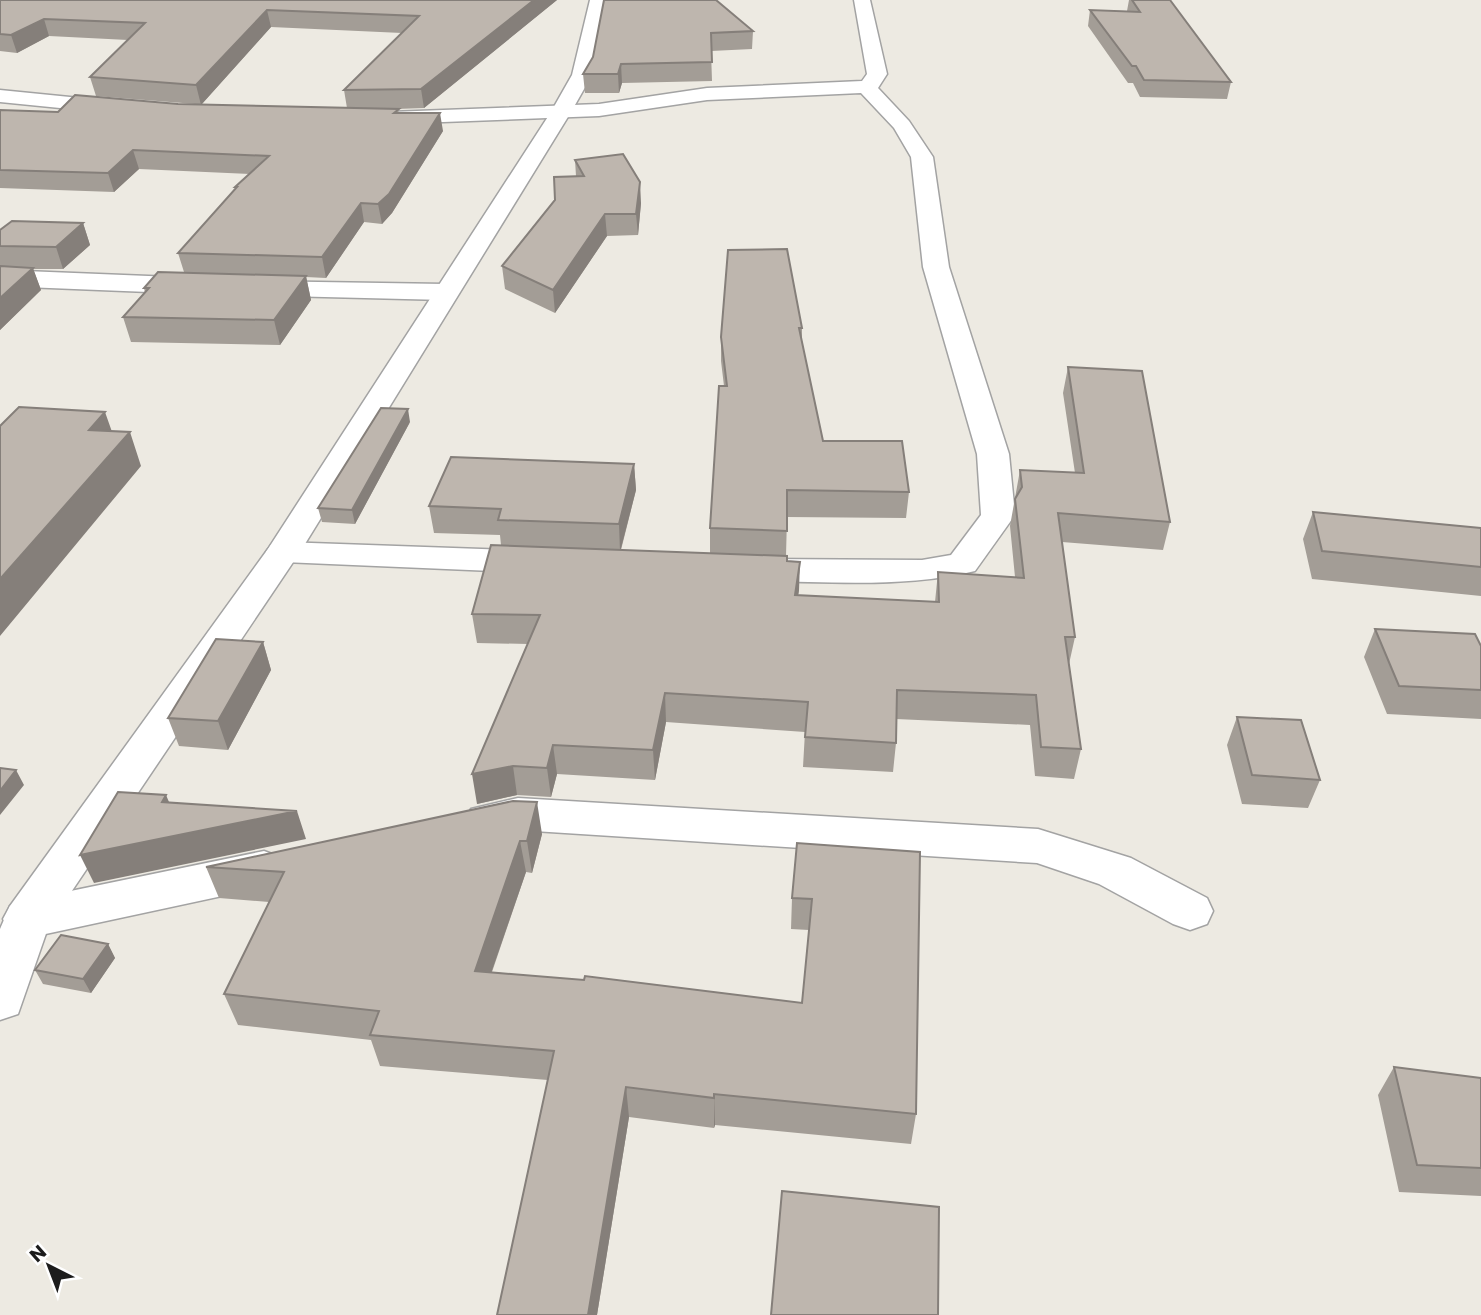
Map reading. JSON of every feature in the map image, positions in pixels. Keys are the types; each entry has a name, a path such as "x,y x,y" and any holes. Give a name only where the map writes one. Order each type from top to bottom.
{"street":[{"path":"0,999 27,919 283,552 561,112 582,75 597,0"},
{"path":"374,119 599,110 708,94 866,87 874,82 877,74 862,0"},
{"path":"712,568 809,572 922,571 963,563 998,515 993,454 936,267 922,157 902,125 866,87"},
{"path":"0,96 144,110"},
{"path":"0,278 230,288 445,292"},
{"path":"283,552 573,563"},
{"path":"450,829 518,814 1038,846 1115,871 1190,911"},
{"path":"27,919 300,861"}],"building":[{"path":"0,0 534,0 421,89 344,90 419,16 267,10 196,85 90,77 145,23 44,19 11,35 0,34"},
{"path":"604,0 716,0 753,31 711,33 712,62 621,64 618,74 583,74 593,57"},
{"path":"1132,0 1170,0 1231,82 1144,80 1136,66 1132,66 1090,10 1140,12"},
{"path":"75,95 178,104 399,109 394,113 440,113 389,194 378,204 361,203 322,257 178,253 235,187 269,156 133,150 108,173 0,170 0,110 58,112"},
{"path":"623,154 640,182 636,214 605,214 553,290 502,266 555,200 554,177 584,176 575,160"},
{"path":"12,221 83,223 56,247 0,246 0,230"},
{"path":"787,249 802,328 799,328 823,441 902,441 909,492 787,490 787,531 710,528 719,386 727,386 721,337 728,250"},
{"path":"0,266 33,268 0,298"},
{"path":"158,272 306,276 274,320 123,317 149,288 144,288"},
{"path":"1068,367 1142,371 1170,522 1058,513 1075,637 1065,637 1081,749 1041,747 1036,695 897,690 896,743 805,737 808,702 665,693 653,750 553,745 547,768 513,766 472,774 540,615 472,614 491,545 787,556 787,561 800,562 795,595 939,602 938,572 1024,578 1015,499 1022,487 1020,470 1084,473"},
{"path":"19,407 105,412 89,430 130,432 0,579 0,426"},
{"path":"381,408 408,409 352,510 318,508"},
{"path":"451,457 634,464 619,524 498,520 501,509 429,506"},
{"path":"1313,512 1481,528 1481,567 1322,551"},
{"path":"1375,629 1475,634 1481,646 1481,690 1399,686"},
{"path":"216,639 263,642 218,721 168,718"},
{"path":"1237,717 1301,720 1320,780 1252,775"},
{"path":"0,768 16,770 0,791"},
{"path":"118,792 166,795 162,802 297,811 80,855"},
{"path":"513,801 537,802 527,841 520,841 475,971 584,980 585,976 802,1003 812,899 792,898 797,843 920,852 916,1114 714,1094 714,1098 626,1087 588,1315 497,1315 554,1051 370,1035 379,1011 224,994 284,872 206,867"},
{"path":"61,935 108,944 83,979 35,970"},
{"path":"1394,1067 1481,1078 1481,1168 1417,1165"},
{"path":"782,1191 939,1207 938,1315 771,1315"}]}
